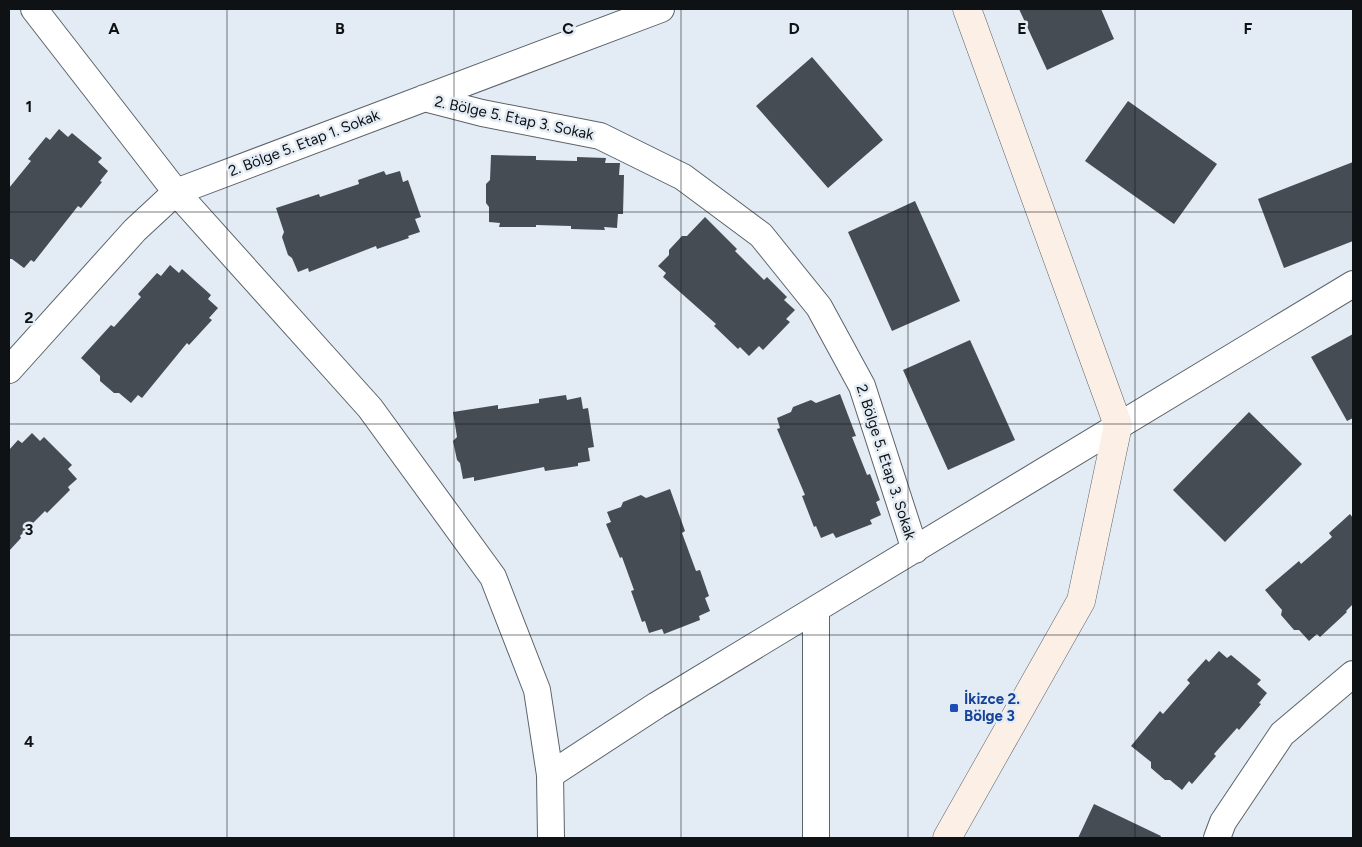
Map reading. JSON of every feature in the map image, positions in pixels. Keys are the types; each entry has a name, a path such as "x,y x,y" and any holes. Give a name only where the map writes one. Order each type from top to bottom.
{"street":[{"path":"34,9 176,192 370,408 493,577 538,690 550,775 551,838"},
{"name":"2. Bölge 5. Etap 1. Sokak","path":"9,370 135,230 176,192 661,9"},
{"path":"947,838 1081,601 1118,425 967,9"},
{"name":"2. Bölge 5. Etap 3. Sokak","path":"424,98 482,113 600,136 683,177 762,235 819,307 862,386 915,550"},
{"path":"550,775 657,706 1353,284"},
{"path":"816,610 816,838"},
{"path":"1217,838 1223,822 1282,734 1353,674"}],"building":[{"path":"1019,9 1101,9 1114,39 1047,70"},
{"path":"812,57 883,140 828,188 756,106"},
{"path":"1128,101 1217,164 1174,224 1085,161"},
{"path":"59,129 68,137 72,133 102,158 98,162 108,171 100,181 102,182 81,208 78,206 34,262 31,260 24,268 12,259 9,259 9,188 31,161 28,159 46,137 50,140"},
{"path":"491,155 536,156 536,160 577,161 577,157 606,158 605,163 620,163 619,175 624,175 623,214 618,214 617,228 604,227 605,230 571,229 571,226 536,225 536,227 499,227 500,223 489,222 486,184 490,180"},
{"path":"1353,162 1353,241 1284,268 1258,199"},
{"path":"384,171 386,175 400,171 403,182 408,180 421,217 415,219 420,232 408,236 409,238 377,249 376,246 309,272 308,268 298,272 292,258 288,255 282,237 284,232 276,208 319,194 320,197 359,184 358,180"},
{"path":"915,201 960,301 892,331 848,232"},
{"path":"705,217 764,280 767,277 787,297 784,300 795,310 786,319 790,322 763,350 759,346 749,356 740,347 738,349 714,326 716,324 663,277 666,273 658,266 669,255 669,250 682,236 687,236"},
{"path":"170,265 179,273 182,269 211,295 208,299 218,308 209,318 212,320 189,345 187,343 142,398 138,395 131,403 119,393 114,393 100,381 100,376 81,358 111,325 114,327 141,297 138,294 157,273 161,276"},
{"path":"1353,334 1353,418 1347,421 1311,357"},
{"path":"970,340 1015,440 948,470 903,370"},
{"path":"840,394 856,436 852,437 867,475 870,474 880,500 876,502 881,515 870,520 872,524 836,538 833,533 821,538 816,526 814,527 802,496 805,495 777,429 780,428 777,418 791,412 793,407 811,400 816,403"},
{"path":"566,395 567,400 581,397 583,409 588,408 594,447 588,448 590,461 578,463 578,466 545,471 544,467 474,481 474,477 463,479 453,441 457,437 453,412 498,405 498,409 539,403 539,399"},
{"path":"1249,412 1302,464 1225,542 1173,490"},
{"path":"32,433 40,441 44,437 72,465 68,469 77,479 68,487 70,490 20,536 21,538 9,551 9,450 18,440 22,443"},
{"path":"670,489 685,531 682,533 696,571 700,570 709,596 705,598 710,611 699,616 700,620 664,634 662,629 649,633 645,621 642,622 631,591 634,590 622,557 620,558 606,524 611,522 607,512 621,507 623,502 641,495 646,498"},
{"path":"1350,514 1353,518 1353,604 1320,637 1317,634 1309,641 1299,630 1294,630 1281,615 1282,610 1265,590 1299,561 1301,564 1332,537 1329,533"},
{"path":"1219,651 1227,658 1231,655 1261,680 1257,684 1267,693 1259,703 1261,704 1239,730 1237,728 1214,754 1216,756 1192,784 1189,781 1182,790 1170,780 1165,780 1151,768 1151,762 1131,746 1160,711 1163,714 1190,683 1187,680 1206,659 1209,662"},
{"path":"1094,804 1161,836 1160,838 1078,838"}],"place":[{"name":"İkizce 2. Bölge 3","path":"954,708"}]}
